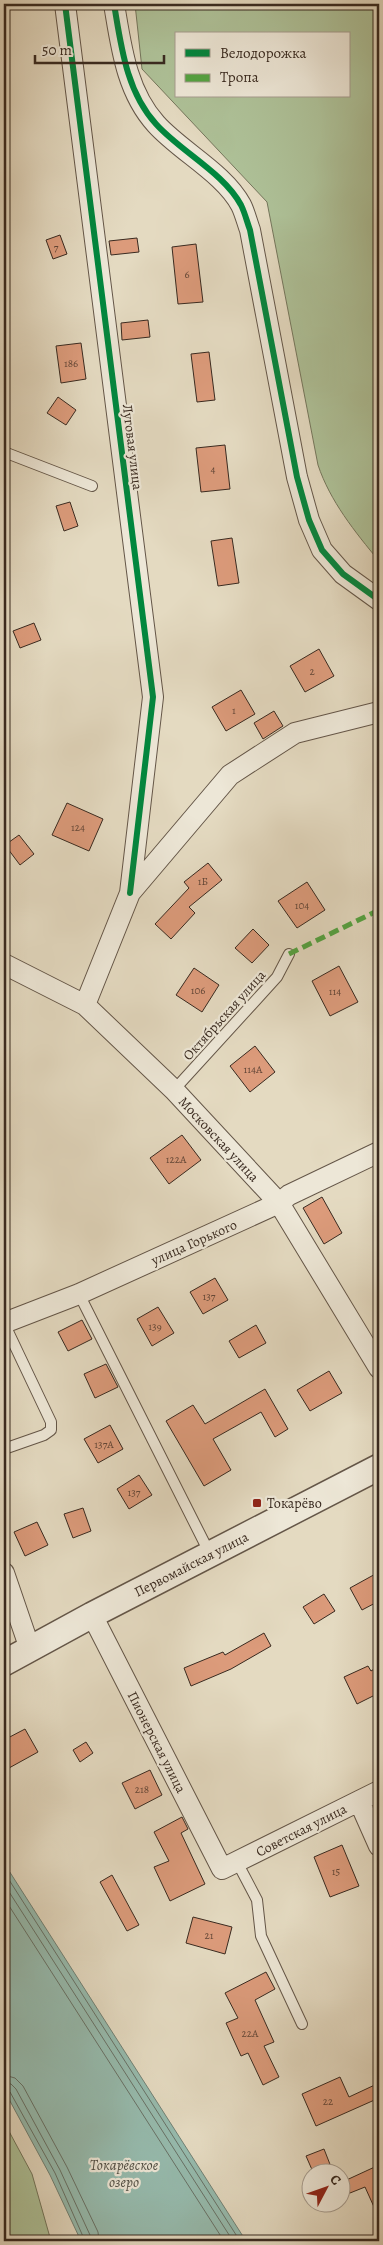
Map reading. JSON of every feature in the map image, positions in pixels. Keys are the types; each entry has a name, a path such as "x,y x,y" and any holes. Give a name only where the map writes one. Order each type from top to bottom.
{"street":[{"name":"Луговая улица","path":"65,4 153,697 130,893"},
{"path":"114,4 124,65 138,97 156,124 220,180 240,204 250,230 297,477 309,520 322,550 343,574 379,600"},
{"path":"85,1005 130,893 230,775 295,733 379,712"},
{"name":"Московская улица","path":"4,964 85,1005 174,1090 279,1203 379,1368"},
{"name":"улица Горького","path":"4,1323 79,1294 279,1203 289,1195 379,1152"},
{"name":"Первомайская улица","path":"4,1663 92,1615 379,1467"},
{"path":"4,1573 30,1649"},
{"name":"Пионерская улица","path":"92,1615 230,1866"},
{"name":"Советская улица","path":"230,1866 379,1791"},
{"path":"359,1801 379,1846"}],"lane":[{"path":"4,452 92,486"},
{"name":"Октябрьская улица","path":"174,1090 277,977 289,954"},
{"path":"79,1294 210,1554"},
{"path":"4,1323 51,1422 51,1430 44,1435 4,1449"},
{"path":"230,1866 257,1900 261,1936 302,2024"}],"green space":[{"path":"135,4 379,4 379,561 336,504 318,465 267,202 142,69"},
{"path":"4,2122 32,2174 51,2241 4,2241"}],"water":[{"name":"Токарёвское озеро","path":"4,1863 246,2241 81,2241 50,2175 4,2090"}],"building":[{"path":"60,235 67,254 53,259 46,240"},
{"path":"137,238 139,252 111,255 109,241"},
{"path":"196,244 203,302 178,304 172,247"},
{"path":"148,320 150,337 122,340 121,323"},
{"path":"81,343 86,379 61,383 56,346"},
{"path":"209,352 215,400 197,402 191,354"},
{"path":"58,397 76,410 66,425 47,413"},
{"path":"225,445 230,489 201,492 196,448"},
{"path":"70,502 78,526 64,531 56,506"},
{"path":"232,538 239,583 218,586 211,541"},
{"path":"34,623 41,640 20,648 13,631"},
{"path":"319,649 334,676 305,692 290,666"},
{"path":"241,690 255,714 226,731 212,707"},
{"path":"274,711 283,726 263,739 254,723"},
{"path":"67,803 103,819 89,851 52,835"},
{"path":"19,835 34,854 20,865 5,845"},
{"path":"208,863 222,880 189,907 195,913 171,939 155,924 189,888 184,882"},
{"path":"307,882 325,910 297,928 278,901"},
{"path":"253,929 269,945 252,963 235,948"},
{"path":"339,966 358,1002 330,1016 312,981"},
{"path":"194,968 219,985 202,1012 176,995"},
{"path":"255,1046 275,1072 250,1092 230,1066"},
{"path":"182,1135 201,1160 169,1184 150,1158"},
{"path":"322,1197 342,1233 324,1244 303,1208"},
{"path":"215,1278 228,1300 203,1314 190,1292"},
{"path":"158,1307 174,1333 152,1346 137,1319"},
{"path":"82,1320 92,1339 68,1351 58,1332"},
{"path":"256,1325 266,1343 239,1358 229,1341"},
{"path":"106,1364 118,1387 95,1398 84,1374"},
{"path":"329,1371 342,1393 310,1411 297,1390"},
{"path":"265,1389 288,1429 275,1437 261,1412 213,1439 231,1470 204,1486 166,1421 193,1405 205,1424"},
{"path":"110,1425 123,1449 98,1463 84,1439"},
{"path":"139,1475 152,1495 129,1509 117,1489"},
{"path":"83,1508 91,1531 73,1538 64,1514"},
{"path":"37,1522 48,1545 25,1556 14,1532"},
{"path":"379,1572 379,1601 362,1610 350,1588"},
{"path":"324,1594 335,1611 314,1624 303,1607"},
{"path":"264,1633 271,1646 231,1669 191,1686 184,1668 223,1652 225,1655"},
{"path":"368,1666 371,1671 379,1666 379,1693 357,1704 344,1677"},
{"path":"25,1729 38,1752 9,1768 4,1759 4,1740"},
{"path":"86,1742 93,1753 80,1762 73,1750"},
{"path":"150,1770 162,1795 135,1809 122,1783"},
{"path":"182,1817 188,1829 181,1833 205,1884 170,1901 154,1867 169,1861 154,1832"},
{"path":"342,1845 359,1886 330,1897 314,1857"},
{"path":"112,1875 139,1925 127,1931 100,1882"},
{"path":"193,1917 232,1927 225,1954 186,1943"},
{"path":"266,1972 275,1989 255,2000 274,2042 264,2046 279,2077 263,2085 248,2053 241,2056 226,2023 238,2018 225,1993"},
{"path":"340,2077 349,2097 379,2083 379,2098 316,2126 302,2094"},
{"path":"324,2149 329,2162 309,2162 306,2156"},
{"path":"379,2165 379,2218 365,2187 350,2193 350,2178"}],"marked path":[{"path":"289,954 379,910"}],"cycle path":[{"path":"65,4 153,697 130,893"},
{"path":"114,4 126,67 131,82 146,111 166,134 213,172 233,193 241,205 250,230 297,477 309,520 322,550 343,574 379,600"}],"place":[{"name":"Токарёво","path":"257,1503"}]}
